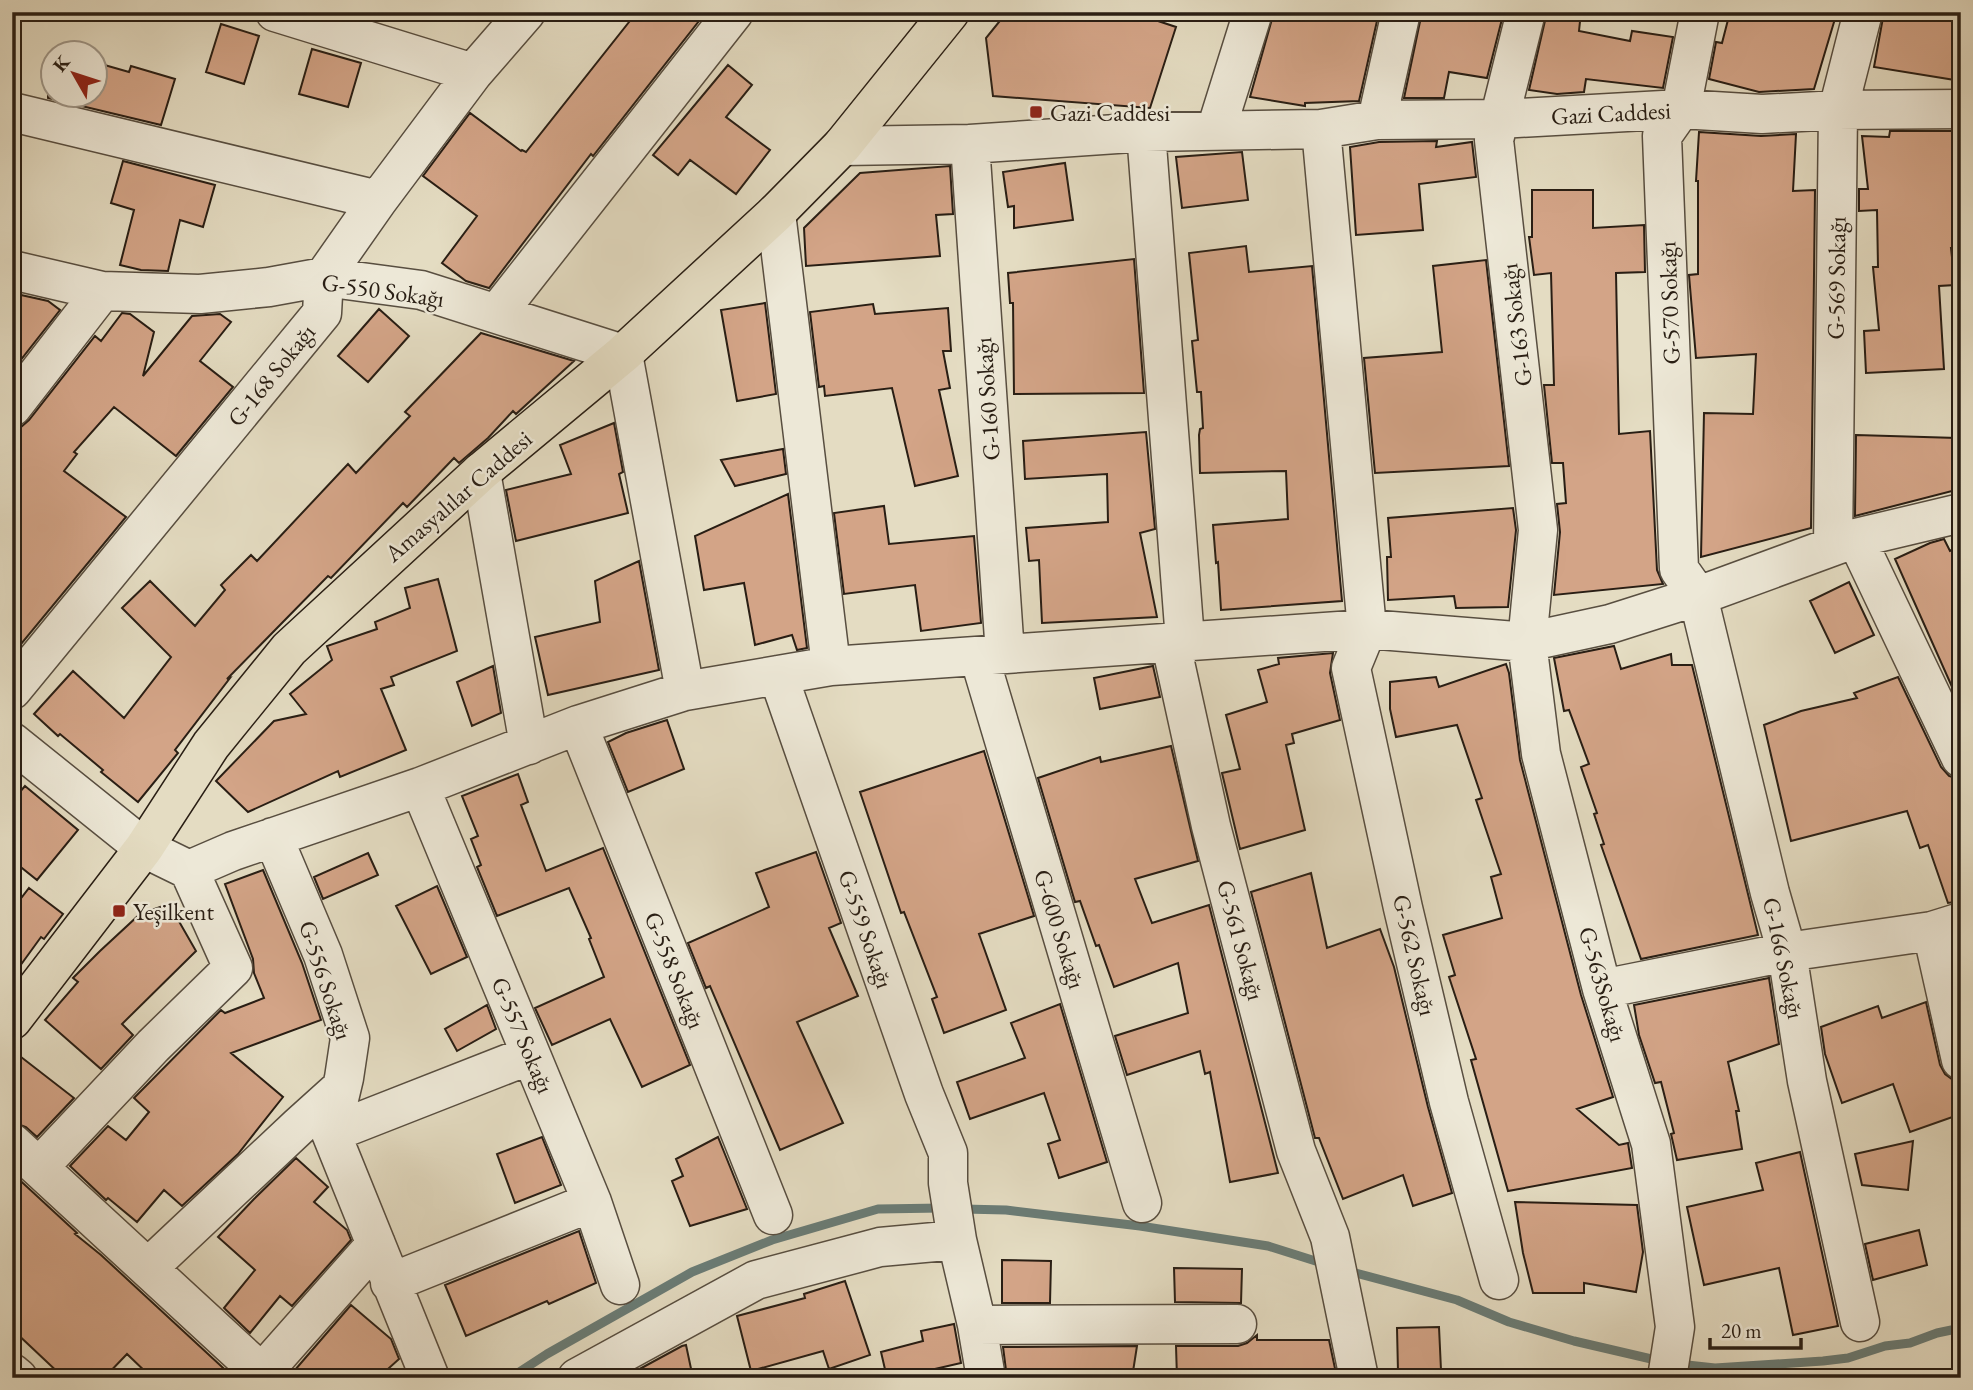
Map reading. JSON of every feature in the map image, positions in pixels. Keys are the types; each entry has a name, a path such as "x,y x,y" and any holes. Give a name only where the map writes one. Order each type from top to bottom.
{"main road":[{"name":"Amasyalılar Caddesi","path":"12,1020 144,848 211,746 289,649 481,472 623,354 776,213 842,146 950,12"}],"street":[{"path":"275,12 335,20 474,73"},
{"path":"324,277 474,73 526,12"},
{"path":"498,312 734,12"},
{"path":"1216,130 1253,12"},
{"path":"1377,120 1401,12"},
{"name":"G-163 Sokağı","path":"1526,12 1494,140 1538,530 1527,642"},
{"name":"G-570 Sokağı","path":"1698,596 1679,569 1662,136 1682,108 1700,12"},
{"name":"G-569 Sokağı","path":"1845,542 1838,110 1863,12"},
{"name":"Gazi Caddesi","path":"842,146 970,144 1146,132 1321,129 1377,120 1500,119 1682,108 1762,114 1961,109"},
{"path":"12,112 378,201"},
{"path":"1321,129 1367,629"},
{"name":"G-561 Sokağı","path":"1146,132 1185,640 1174,658 1211,826 1296,1151 1330,1237 1359,1378"},
{"name":"G-160 Sokağı","path":"970,144 992,655"},
{"path":"776,213 831,666"},
{"name":"G-550 Sokağı","path":"12,270 102,290 200,294 269,287 324,277 421,290 498,312 623,354"},
{"name":"G-168 Sokağı","path":"12,690 322,313 324,277"},
{"path":"12,407 102,290"},
{"path":"623,354 685,691"},
{"path":"481,472 529,745"},
{"path":"189,870 233,851 420,787 578,725 685,691 831,666 1367,629 1527,642 1610,624 1698,596 1845,542 1961,513"},
{"path":"1845,542 1961,758"},
{"name":"G-166 Sokağı","path":"1698,596 1770,893 1787,952 1807,1081 1860,1322"},
{"name":"G-562 Sokağı","path":"1367,629 1352,668 1403,908 1449,1102 1499,1280"},
{"name":"G-563Sokağı","path":"1527,642 1541,754 1602,989 1651,1144 1675,1327 1667,1378"},
{"name":"G-600 Sokağı","path":"992,655 1142,1203"},
{"name":"G-559 Sokağı","path":"778,675 924,1094 948,1153 948,1183 957,1240 986,1378"},
{"name":"G-558 Sokağı","path":"578,725 773,1215"},
{"path":"14,747 144,848 189,870 233,968 153,1046 26,1155 265,1375 376,1244"},
{"name":"G-557 Sokağı","path":"420,787 592,1202 621,1285"},
{"name":"G-556 Sokağı","path":"273,837 323,955 351,1038 331,1133"},
{"path":"1602,989 1787,952 1946,927 1961,1060"},
{"path":"420,1373 376,1244 331,1133 530,1055"},
{"path":"149,1267 340,1089"},
{"path":"390,1283 592,1202"},
{"path":"577,1378 756,1279 880,1247 957,1240"},
{"path":"977,1325 1237,1324"},
{"path":"12,1373 18,1378"}],"building":[{"path":"637,12 706,12 593,156 591,154 489,288 466,281 442,263 477,216 423,176 470,113 526,152"},
{"path":"1007,12 1131,12 1176,27 1150,108 993,96 986,38"},
{"path":"1274,12 1379,12 1359,101 1305,103 1305,106 1250,97"},
{"path":"1422,12 1459,12 1502,19 1487,78 1449,72 1444,98 1404,98"},
{"path":"1547,12 1581,12 1579,31 1630,41 1632,31 1673,37 1663,88 1586,79 1584,92 1557,94 1529,90"},
{"path":"1730,12 1837,12 1814,89 1759,92 1709,79 1716,42 1722,43"},
{"path":"1884,12 1961,12 1961,81 1874,67"},
{"path":"221,24 259,36 244,84 206,72"},
{"path":"312,49 361,63 348,107 299,94"},
{"path":"728,65 752,85 726,117 770,150 736,194 690,160 678,175 653,155"},
{"path":"108,66 129,72 131,66 175,79 161,125 90,108 108,108"},
{"path":"1890,131 1961,131 1961,171 1957,171 1958,248 1951,248 1955,285 1939,286 1944,369 1866,373 1864,331 1879,330 1873,267 1878,267 1877,210 1859,211 1859,189 1868,189 1862,136 1889,137"},
{"path":"1699,132 1761,136 1796,134 1793,191 1815,190 1811,528 1701,557 1704,413 1753,414 1756,354 1696,358 1689,275 1698,274 1696,181"},
{"path":"1437,141 1436,147 1472,142 1476,177 1419,184 1423,230 1356,235 1350,147 1379,142"},
{"path":"1242,152 1248,200 1182,208 1176,157"},
{"path":"123,161 215,185 203,227 180,220 168,271 141,270 120,265 134,210 111,203"},
{"path":"1065,163 1073,220 1014,228 1014,206 1008,207 1003,172"},
{"path":"950,166 953,214 936,215 940,256 806,266 804,228 860,173"},
{"path":"1532,190 1593,190 1593,228 1644,225 1645,272 1616,273 1619,434 1650,431 1657,570 1663,584 1554,595 1560,532 1557,504 1566,503 1563,463 1552,463 1544,385 1554,385 1551,273 1534,275 1529,237 1532,237"},
{"path":"1246,246 1249,272 1312,266 1342,601 1221,610 1213,525 1288,519 1286,471 1200,473 1199,435 1200,429 1203,428 1201,392 1197,392 1192,341 1198,340 1189,253"},
{"path":"1134,259 1144,393 1014,394 1013,303 1010,303 1008,273"},
{"path":"1486,260 1509,466 1375,473 1364,358 1442,352 1433,266"},
{"path":"12,293 48,301 60,310 12,371"},
{"path":"765,303 776,394 737,401 721,310"},
{"path":"873,304 875,314 948,308 951,351 943,351 950,388 939,390 958,476 915,486 892,388 825,396 824,386 819,387 810,312"},
{"path":"379,309 409,336 368,382 338,356"},
{"path":"122,313 130,314 154,332 143,376 192,316 220,314 231,322 200,361 233,387 176,456 114,407 74,452 77,454 64,471 126,517 12,655 12,428 21,427 29,420 95,336 101,341"},
{"path":"481,333 574,361 516,414 513,411 488,438 459,463 454,458 407,507 403,503 331,578 328,576 227,679 230,678 175,750 178,753 138,802 34,714 73,671 124,718 171,657 122,608 150,581 195,626 225,590 221,585 251,555 257,561 348,464 356,473 410,416 405,412"},
{"path":"614,423 623,472 619,474 628,513 516,541 506,490 571,474 560,445"},
{"path":"1146,432 1155,529 1140,533 1157,617 1042,623 1039,560 1029,561 1026,528 1108,522 1107,474 1025,479 1023,441"},
{"path":"1856,435 1957,438 1956,490 1855,516"},
{"path":"783,449 786,474 735,486 721,460"},
{"path":"788,494 807,648 797,650 792,635 755,645 744,583 704,590 695,536"},
{"path":"884,506 889,544 974,536 981,623 921,631 915,585 844,594 834,513"},
{"path":"1513,508 1516,530 1508,607 1456,608 1454,596 1388,600 1387,557 1391,557 1388,518"},
{"path":"1944,539 1950,551 1961,546 1961,707 1895,559"},
{"path":"639,561 659,670 548,695 535,637 600,622 595,581"},
{"path":"438,579 457,651 391,677 394,685 381,689 406,750 340,777 338,771 248,812 216,781 274,721 306,714 290,694 332,660 327,646 377,629 375,622 410,608 405,588"},
{"path":"1849,582 1874,635 1835,653 1810,601"},
{"path":"1614,646 1621,669 1671,654 1672,665 1692,665 1758,935 1641,959 1601,845 1604,844 1594,814 1597,813 1581,767 1589,764 1569,710 1564,711 1554,658"},
{"path":"1333,653 1330,673 1340,720 1292,734 1294,743 1286,745 1305,830 1240,849 1222,773 1240,769 1226,715 1267,702 1258,670 1279,664 1278,658"},
{"path":"1506,664 1520,760 1581,995 1613,1097 1577,1109 1619,1145 1628,1143 1632,1168 1508,1191 1471,1060 1476,1059 1449,977 1455,975 1443,935 1502,918 1491,877 1501,874 1476,800 1482,798 1457,725 1396,737 1390,709 1390,682 1436,677 1439,687"},
{"path":"493,666 501,713 472,726 457,682"},
{"path":"1153,666 1160,697 1100,709 1094,678"},
{"path":"1898,677 1941,767 1949,776 1961,780 1961,901 1948,903 1928,845 1920,848 1907,811 1791,841 1764,725 1801,711 1857,698 1854,693"},
{"path":"667,720 684,769 628,792 608,742 626,733"},
{"path":"1171,746 1198,861 1135,879 1152,923 1209,905 1278,1173 1230,1182 1210,1072 1205,1074 1200,1051 1127,1075 1115,1036 1188,1013 1178,963 1114,987 1080,901 1075,902 1038,778 1100,757 1101,762"},
{"path":"984,751 1034,916 979,934 1006,1010 944,1033 932,999 937,997 904,912 901,913 860,792"},
{"path":"518,774 528,802 521,805 546,871 603,848 690,1065 642,1087 610,1019 552,1045 535,1008 604,977 589,939 591,938 569,888 497,916 477,867 481,865 471,839 478,836 462,796"},
{"path":"25,786 78,830 37,880 12,860 12,801"},
{"path":"816,852 841,923 829,928 858,996 797,1022 843,1123 780,1150 710,986 706,988 688,943 769,907 756,873"},
{"path":"368,853 378,875 323,899 314,877"},
{"path":"263,870 302,963 321,1020 231,1053 283,1097 238,1154 182,1206 164,1190 137,1222 108,1198 106,1200 70,1166 108,1126 126,1140 149,1112 134,1098 221,1010 225,1013 264,998 254,973 253,959 225,884"},
{"path":"1311,873 1327,948 1380,929 1394,967 1452,1193 1413,1206 1403,1175 1343,1199 1319,1138 1315,1138 1251,892"},
{"path":"437,886 467,957 431,974 396,906"},
{"path":"29,888 63,914 44,939 41,937 12,977 12,910"},
{"path":"169,904 196,951 122,1024 133,1035 101,1069 45,1020 78,982 73,978 100,951 140,914"},
{"path":"1769,978 1779,1044 1728,1062 1739,1111 1736,1111 1742,1149 1677,1160 1671,1134 1674,1133 1661,1082 1655,1083 1639,1035 1634,1005"},
{"path":"1926,1002 1940,1065 1945,1074 1953,1080 1961,1102 1961,1114 1910,1132 1893,1084 1842,1103 1825,1054 1821,1027 1878,1006 1882,1018"},
{"path":"1060,1004 1107,1162 1059,1178 1048,1144 1060,1140 1044,1093 970,1119 957,1082 1025,1058 1011,1023"},
{"path":"487,1005 496,1029 457,1051 445,1029"},
{"path":"12,1050 74,1098 37,1137 26,1127 12,1122"},
{"path":"542,1137 561,1185 515,1203 497,1154"},
{"path":"718,1137 747,1209 690,1226 672,1181 683,1176 676,1159"},
{"path":"1913,1141 1908,1190 1862,1185 1855,1154"},
{"path":"1800,1152 1838,1326 1793,1335 1779,1268 1704,1285 1687,1207 1763,1190 1756,1163"},
{"path":"296,1158 328,1187 314,1202 347,1230 351,1240 292,1306 280,1296 250,1333 224,1308 255,1270 218,1237"},
{"path":"12,1173 234,1378 152,1378 127,1354 104,1378 64,1378 12,1329"},
{"path":"1515,1202 1637,1205 1643,1252 1636,1292 1584,1283 1584,1293 1533,1293"},
{"path":"1919,1230 1927,1265 1873,1280 1865,1244"},
{"path":"579,1231 596,1283 466,1336 445,1285"},
{"path":"1002,1260 1051,1261 1050,1303 1002,1303"},
{"path":"1174,1268 1242,1269 1241,1303 1175,1302"},
{"path":"845,1281 870,1355 829,1369 823,1351 751,1371 737,1316 805,1298 804,1294"},
{"path":"351,1305 391,1339 399,1359 378,1378 288,1378"},
{"path":"954,1324 961,1363 913,1374 914,1378 887,1378 881,1352 923,1341 921,1331"},
{"path":"1439,1327 1441,1370 1398,1372 1397,1328"},
{"path":"1257,1335 1257,1340 1329,1340 1337,1378 1177,1378 1176,1346 1238,1346"},
{"path":"686,1345 693,1378 623,1378 682,1346"},
{"path":"1137,1346 1132,1378 1007,1378 1003,1347"}],"waterway":[{"path":"510,1378 547,1354 692,1272 772,1240 878,1209 942,1208"},
{"path":"963,1209 1006,1210 1140,1226 1268,1246 1325,1264"},
{"path":"1348,1271 1457,1300 1509,1322 1574,1341 1660,1361"},
{"path":"1678,1364 1715,1368 1848,1358 1885,1346 1910,1343 1961,1328"}],"place":[{"name":"Gazi Caddesi","path":"1036,112"},
{"name":"Yeşilkent","path":"119,911"}]}
